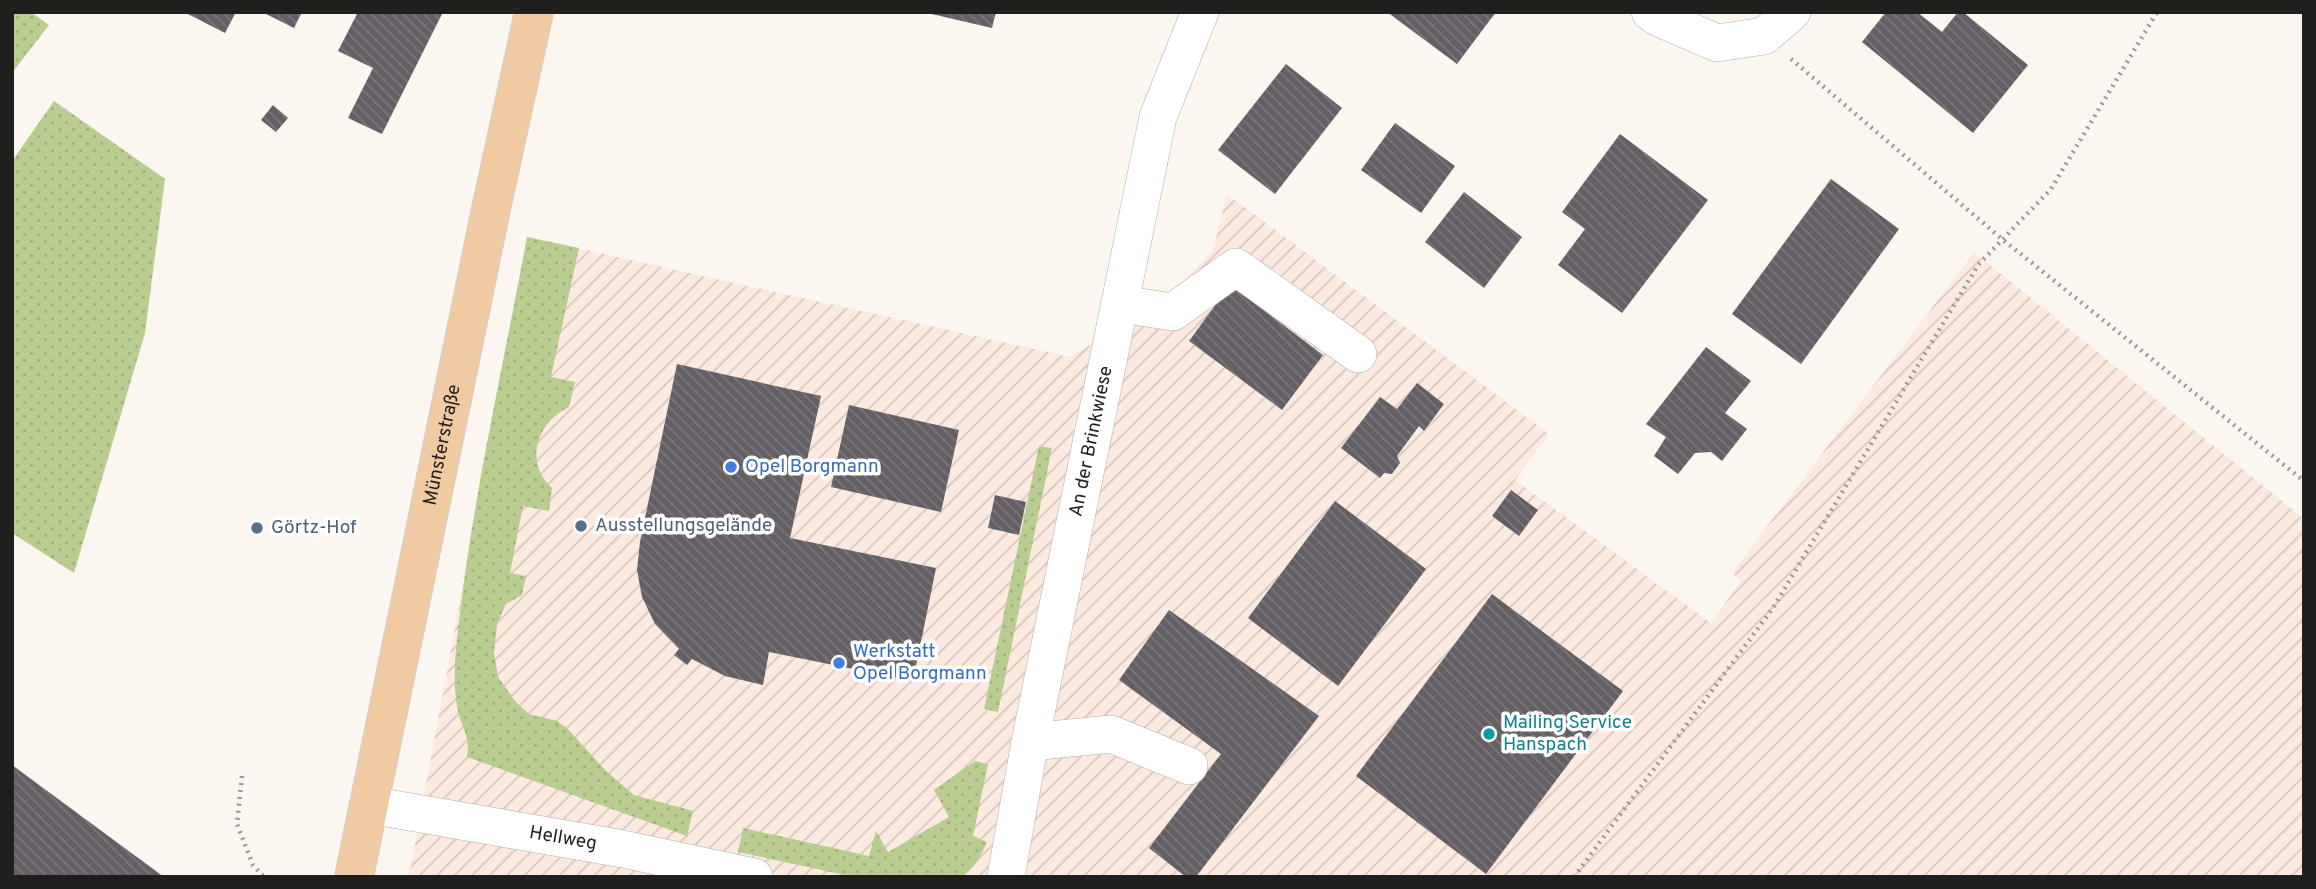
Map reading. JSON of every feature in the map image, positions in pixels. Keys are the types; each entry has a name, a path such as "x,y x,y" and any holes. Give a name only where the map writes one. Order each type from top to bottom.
{"main road":[{"name":"Münsterstraße","path":"354,877 534,12"}],"street":[{"name":"An der Brinkwiese","path":"1006,877 1030,742 1158,117 1200,12"},
{"path":"1650,12 1717,43 1764,36 1792,12"},
{"path":"1120,303 1173,312 1236,267 1359,354"},
{"path":"1030,742 1111,734 1189,766"},
{"name":"Hellweg","path":"370,805 684,870 754,877"}],"path":[{"path":"1574,877 1773,608 1978,265 2051,189 2157,12"},
{"path":"1764,36 2002,239 2304,481"},
{"path":"242,776 237,824 253,865 264,877"}],"shaded area":[{"path":"1227,194 1549,434 1515,480 1711,623 1741,581 1732,573 1974,252 2304,519 2304,877 409,877 527,237 1070,357 1165,301 1213,250"}],"green space":[{"path":"12,12 31,12 49,25 12,73"},
{"path":"54,101 165,179 145,333 74,573 12,533 12,161"},
{"path":"527,237 579,248 551,377 575,382 569,407 548,423 538,444 538,467 552,488 549,511 523,506 510,573 526,576 522,595 506,604 497,624 494,653 498,677 516,702 529,714 557,721 568,729 605,770 634,795 693,811 687,836 467,757 468,743 458,713 456,697 457,640 480,483"},
{"path":"1039,446 1052,448 998,712 984,709"},
{"path":"975,761 988,764 973,836 987,842 978,861 963,877 854,877 738,852 743,828 869,856 876,831 888,852 949,817 934,790"}],"building":[{"path":"184,12 236,12 225,33"},
{"path":"262,12 302,12 294,28"},
{"path":"358,12 443,12 382,134 348,118 373,68 338,51"},
{"path":"923,12 996,12 992,28"},
{"path":"1387,12 1496,12 1457,64"},
{"path":"1886,12 1917,12 1942,32 1958,12 1963,12 2028,65 1973,133 1862,42"},
{"path":"1286,64 1342,108 1275,194 1218,150"},
{"path":"273,105 288,118 276,132 261,120"},
{"path":"1395,123 1455,166 1421,213 1361,170"},
{"path":"1620,134 1708,200 1622,313 1558,265 1585,229 1562,212"},
{"path":"1831,179 1899,229 1801,364 1732,314"},
{"path":"1464,192 1522,237 1484,288 1425,242"},
{"path":"1230,285 1323,355 1282,410 1189,341"},
{"path":"1706,347 1751,381 1725,413 1747,429 1722,461 1711,452 1695,453 1678,474 1654,456 1666,437 1646,424"},
{"name":"Opel Borgmann","path":"677,364 821,396 790,538 936,568 913,681 769,652 763,685 725,676 692,659 687,665 674,655 679,649 655,624 642,597 637,570 640,542"},
{"path":"1417,383 1444,404 1424,431 1419,426 1397,456 1400,463 1392,474 1384,473 1380,478 1341,448 1380,397 1397,409"},
{"path":"849,405 959,430 941,512 831,487"},
{"path":"1511,490 1538,510 1519,536 1492,516"},
{"path":"995,495 1026,502 1019,535 988,528"},
{"path":"1335,501 1426,569 1338,686 1248,618"},
{"name":"Mailing Service Hanspach","path":"1492,594 1623,691 1486,874 1356,776"},
{"path":"1169,610 1319,716 1196,877 1186,877 1149,848 1221,754 1119,680"},
{"path":"12,765 164,877 12,877"}],"place":[{"name":"Opel Borgmann","path":"731,467"},
{"name":"Ausstellungsgelände","path":"581,526"},
{"name":"Görtz-Hof","path":"257,528"},
{"name":"Werkstatt Opel Borgmann","path":"839,663"},
{"name":"Mailing Service Hanspach","path":"1489,734"}]}
